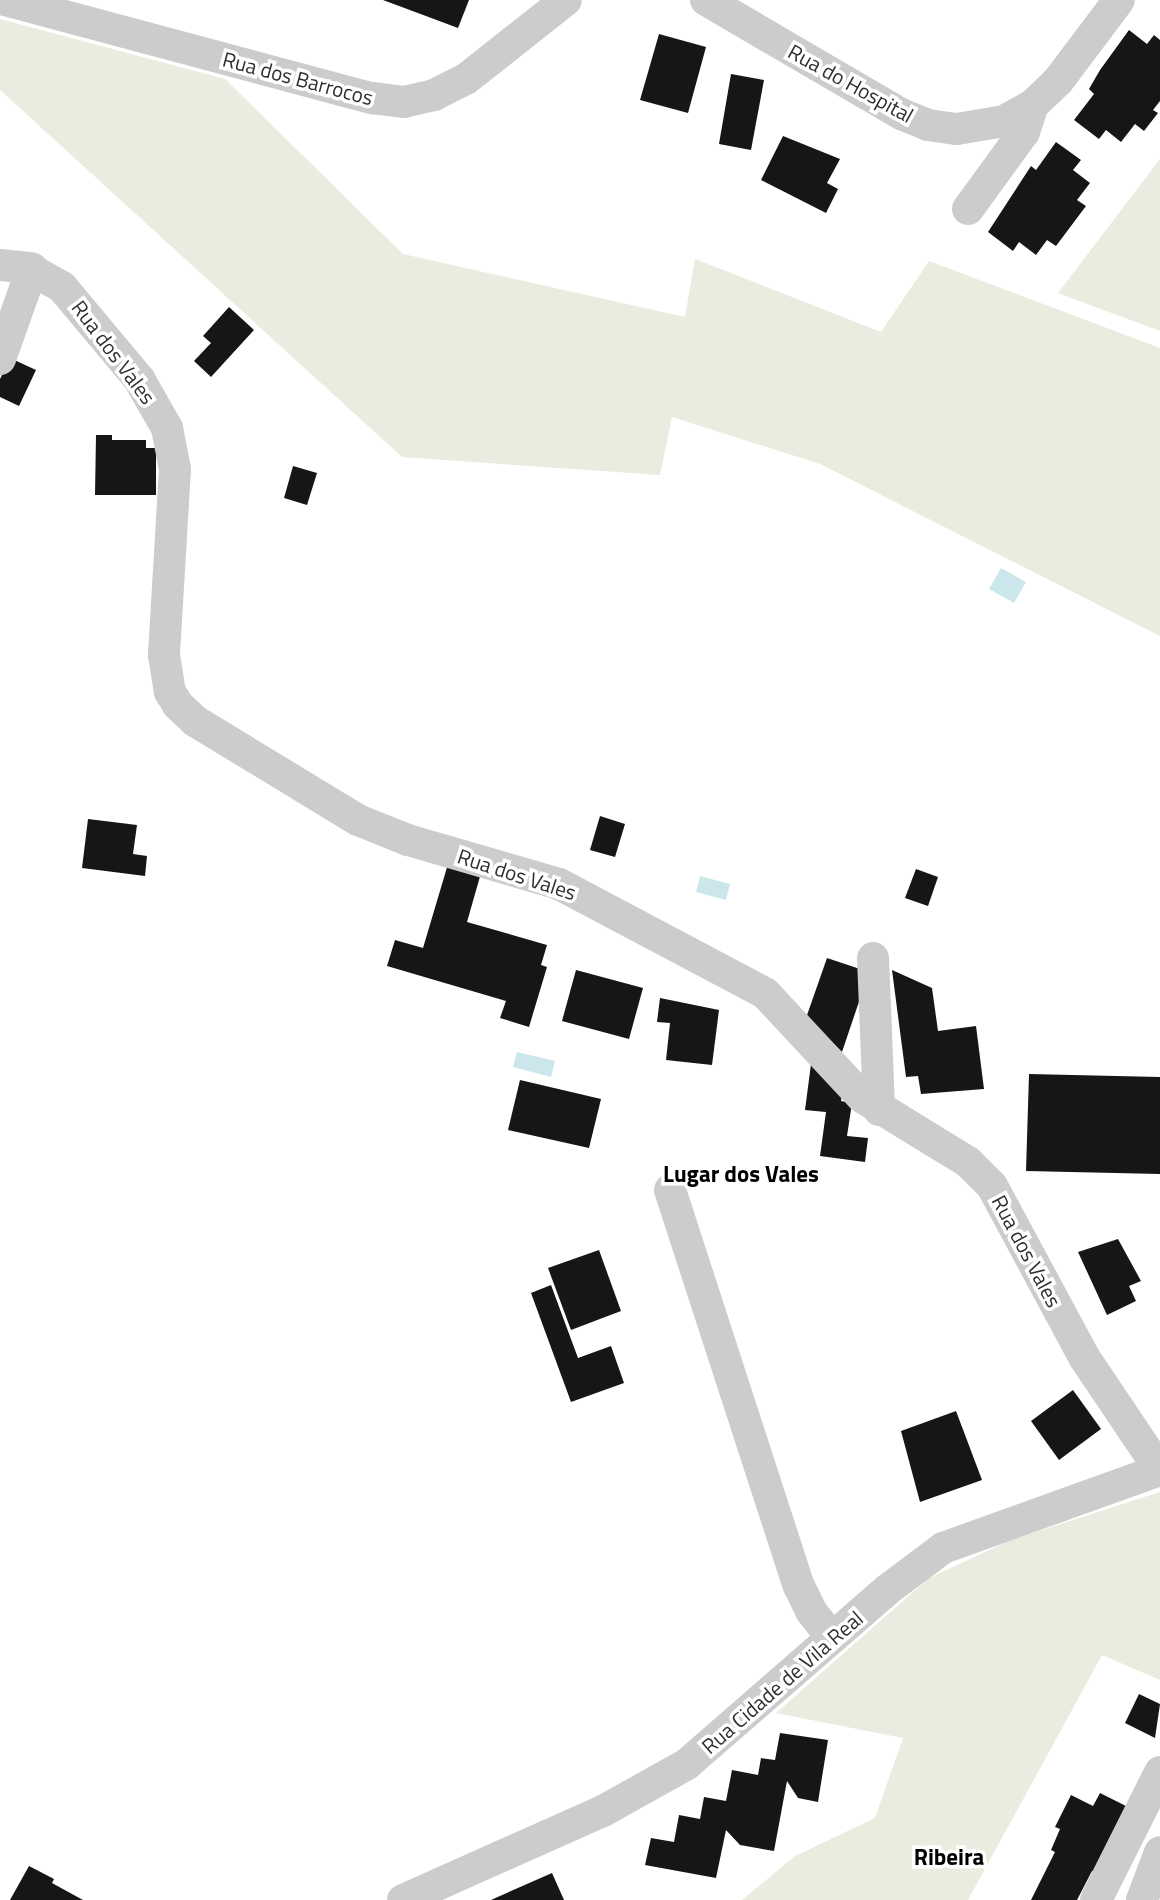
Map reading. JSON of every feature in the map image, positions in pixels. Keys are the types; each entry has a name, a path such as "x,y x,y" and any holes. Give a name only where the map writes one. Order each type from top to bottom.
{"street":[{"name":"Rua dos Barrocos","path":"5,0 372,98 404,102 434,95 466,79 566,0"},
{"name":"Rua do Hospital","path":"706,0 889,108 928,125 957,129 988,125 1033,105 1058,80 1119,0"},
{"path":"968,209 1017,144 1033,105"},
{"name":"Rua dos Vales","path":"0,265 32,269 46,275 78,302 139,379 167,428 175,469 164,655 170,692 178,705 195,722 359,820 408,840 559,884 737,975 765,993 839,1076 879,1110 968,1162 992,1186 1084,1357 1160,1470"},
{"path":"0,359 32,269"},
{"path":"873,957 879,1110"},
{"path":"670,1190 799,1586 811,1611 832,1637"},
{"name":"Rua Cidade de Vila Real","path":"403,1900 580,1822 669,1775 735,1726 832,1637 943,1548 1160,1470"},
{"path":"1096,1900 1160,1772"},
{"path":"1142,1900 1160,1852"}],"shaded area":[{"path":"0,19 225,79 403,254 685,317 695,259 881,332 929,261 1160,348 1160,636 820,464 672,417 660,475 402,457 0,90"},
{"path":"1160,159 1160,331 1058,293"},
{"path":"1160,1492 1160,1680 1102,1655 968,1900 742,1900 795,1856 875,1818 903,1738 776,1713 929,1578 1011,1540"}],"water":[{"path":"1001,568 1026,582 1014,603 989,589"},
{"path":"700,876 730,884 726,900 696,892"},
{"path":"517,1052 555,1061 551,1077 513,1067"}],"building":[{"path":"383,0 469,0 458,28"},
{"path":"1129,30 1147,44 1154,35 1160,40 1160,101 1153,110 1158,113 1144,131 1135,124 1121,142 1106,130 1099,139 1074,120 1094,94 1089,89 1100,70"},
{"path":"659,34 706,47 688,113 640,100"},
{"path":"731,74 764,80 751,150 719,144"},
{"path":"783,136 840,159 827,183 838,189 826,213 761,180"},
{"path":"1056,142 1081,160 1073,170 1090,183 1077,200 1086,206 1056,246 1047,240 1036,255 1019,242 1013,251 988,232 1031,166 1036,170"},
{"path":"229,307 254,330 211,377 194,361 211,343 203,336"},
{"path":"10,358 36,370 19,406 0,397 0,379"},
{"path":"96,435 112,435 112,440 146,440 146,448 156,448 156,495 95,495"},
{"path":"293,466 317,473 307,505 284,498"},
{"path":"600,816 625,824 615,857 590,850"},
{"path":"88,819 137,825 133,854 147,856 145,876 82,868"},
{"path":"448,864 481,873 467,922 547,945 541,965 547,967 529,1027 500,1018 506,1001 387,966 395,940 423,948"},
{"path":"916,869 938,877 928,906 905,898"},
{"path":"827,958 869,972 842,1052 806,1018"},
{"path":"576,970 643,988 629,1039 562,1021"},
{"path":"892,970 932,988 938,1031 976,1026 984,1089 921,1094 918,1076 906,1077"},
{"path":"660,998 719,1010 712,1065 666,1060 670,1023 657,1022"},
{"path":"811,1064 843,1089 841,1101 852,1103 847,1136 868,1138 865,1162 820,1156 826,1112 805,1110"},
{"path":"1029,1074 1160,1077 1160,1174 1026,1171"},
{"path":"520,1080 601,1099 589,1148 508,1130"},
{"path":"1118,1239 1141,1281 1129,1286 1136,1301 1107,1315 1078,1252"},
{"path":"599,1250 621,1311 571,1330 548,1268"},
{"path":"551,1285 578,1358 611,1346 624,1383 571,1402 531,1293"},
{"path":"1073,1390 1101,1429 1059,1460 1031,1421"},
{"path":"956,1411 982,1480 920,1502 901,1431"},
{"path":"1139,1694 1160,1704 1155,1738 1125,1723"},
{"path":"780,1733 828,1740 818,1802 798,1798 787,1781 774,1851 740,1845 726,1830 716,1878 645,1865 651,1838 674,1842 679,1815 700,1819 704,1797 726,1801 732,1770 758,1775 761,1758 775,1760"},
{"path":"1100,1793 1126,1806 1098,1873 1092,1871 1077,1900 1031,1900 1055,1852 1051,1850 1060,1829 1055,1827 1071,1795 1093,1806"},
{"path":"29,1866 54,1879 52,1883 83,1900 10,1900"},
{"path":"552,1873 564,1900 491,1900 511,1891"}],"district":[{"name":"Lugar dos Vales","path":"741,1174"},
{"name":"Ribeira","path":"949,1857"}]}
